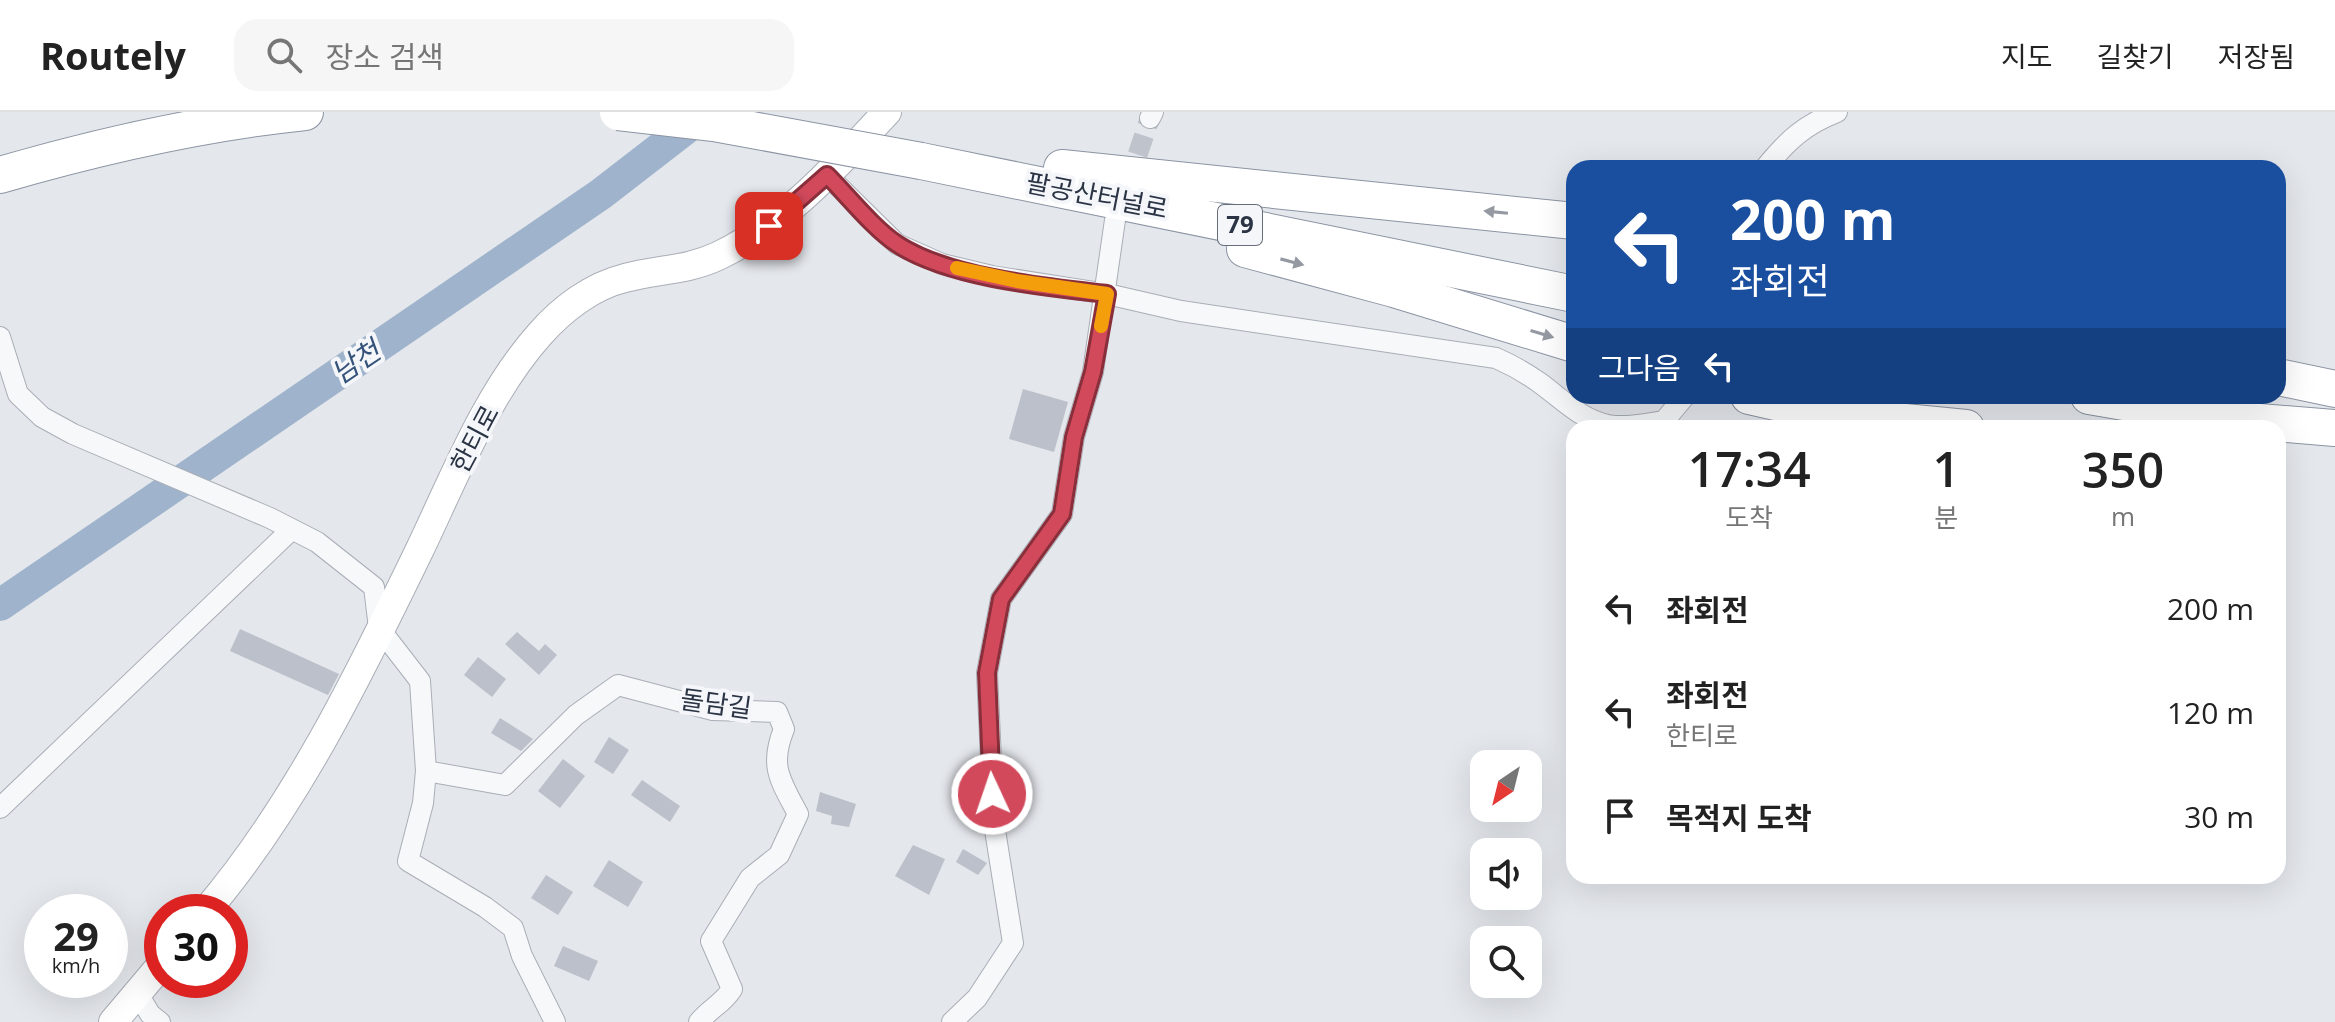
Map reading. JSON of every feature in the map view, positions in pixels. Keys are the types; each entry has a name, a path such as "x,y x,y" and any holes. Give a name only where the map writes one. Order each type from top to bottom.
{"highway":[{"path":"0,156 189,112"},
{"path":"0,175 135,139 305,112"},
{"name":"팔공산터널로","path":"618,112 928,154"},
{"name":"팔공산터널로","path":"742,112 928,154 1566,284"},
{"path":"1012,171 1566,220"},
{"path":"1012,171 1158,226 1394,289 1566,342"},
{"path":"2286,379 2335,389"},
{"path":"1784,404 1833,415 1884,420"},
{"path":"2136,404 2235,420"},
{"path":"2249,404 2335,411"},
{"path":"2286,424 2335,428"},
{"path":"2286,438 2335,439"}],"street":[{"name":"한티로","path":"219,894 248,855 337,713 478,430 524,355 548,327 585,296 609,283 694,266 720,255 769,226 827,175 887,112"},
{"path":"1772,160 1787,141 1813,121 1837,112"},
{"path":"827,175 897,244 942,264 992,276 1107,294 1181,311 1496,358 1538,381 1566,404"},
{"path":"952,1022 977,998 1013,943 994,824 987,673 1001,599 1062,514 1074,437 1093,372 1107,294 1115,220"},
{"path":"0,337 18,394 42,417 73,434 270,518 317,542 374,587 379,628 420,681 426,771 423,803 408,861 485,907 513,928 522,956 555,1022"},
{"path":"1566,404 1576,412 1598,420"},
{"path":"1665,420 1678,404"},
{"path":"0,808 291,530"},
{"name":"돌담길","path":"426,771 505,785 576,715 618,685 713,710 777,712 784,729 775,751 781,781 798,814 779,855 750,878 711,941 732,989 723,1003 709,1009 699,1022"},
{"path":"113,1022 144,986"},
{"path":"138,994 150,1014 160,1022"}],"building":[{"path":"1023,389 1068,402 1054,452 1009,439"},
{"path":"240,629 339,674 328,695 230,651"},
{"path":"517,632 539,651 545,644 557,655 539,675 505,644"},
{"path":"478,657 506,679 492,697 464,675"},
{"path":"500,718 533,739 521,751 491,733"},
{"path":"609,737 629,750 613,774 594,762"},
{"path":"563,759 585,776 560,808 538,791"},
{"path":"642,780 680,806 670,822 631,795"},
{"path":"820,792 856,804 849,827 831,824 832,816 816,811"},
{"path":"913,845 945,859 929,895 895,876"},
{"path":"963,849 987,863 978,875 956,862"},
{"path":"609,860 643,882 628,907 593,886"},
{"path":"546,875 573,892 558,915 531,898"},
{"path":"563,946 598,961 589,981 554,966"}],"waterway":[{"name":"남천","path":"0,605 601,194 707,112"}],"tunnel":[{"path":"1128,183 1150,118"}],"slow traffic":[{"path":"957,268 1017,281 1107,294 1101,326"}],"route":[{"path":"769,226 827,175 897,244 942,264 1069,290 1107,294 1093,372 1074,437 1062,514 1001,599 987,673 992,794"}]}
